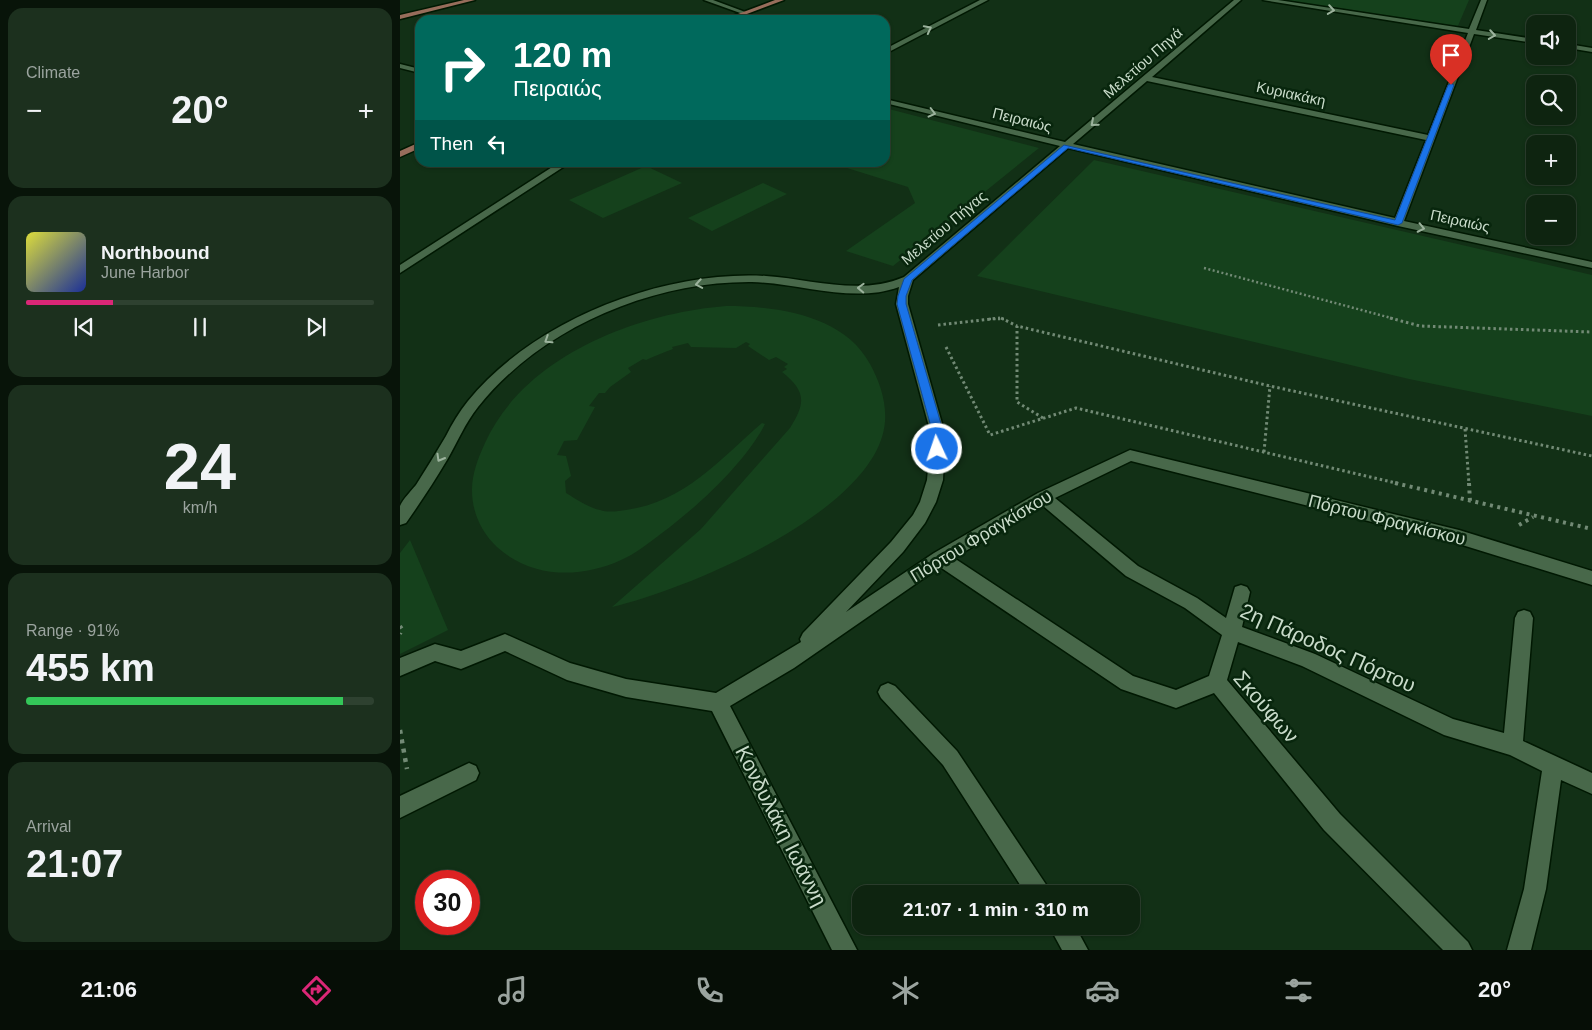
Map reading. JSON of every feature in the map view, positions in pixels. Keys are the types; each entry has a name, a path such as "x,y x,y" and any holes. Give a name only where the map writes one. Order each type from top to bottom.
{"main road":[{"path":"400,17 472,0"},
{"path":"739,15 781,0"},
{"path":"400,154 415,147"}],"street":[{"path":"707,0 745,13"},
{"path":"890,49 985,0"},
{"name":"Μελετίου Πηγά","path":"1066,146 1238,0"},
{"path":"1266,0 1526,40"},
{"path":"1398,223 1484,0"},
{"path":"1576,47 1592,50"},
{"path":"400,66 415,70"},
{"name":"Κυριακάκη","path":"1146,78 1431,138"},
{"name":"Πειραιώς","path":"890,102 1066,146 1398,223 1592,265"},
{"name":"Μελετίου Πήγας","path":"787,662 897,547 925,510 935,480 938,434 902,304 902,296 908,279 1066,146"},
{"path":"400,270 559,167"},
{"path":"400,519 425,484 464,417 484,391 524,356 586,318 653,294 712,282 753,279 865,289 888,287 908,279"},
{"name":"Πόρτου Φραγκίσκου","path":"718,702 787,662 940,558 1043,498 1130,455 1459,537 1592,578"},
{"name":"2η Πάροδος Πόρτου","path":"1043,498 1132,570 1191,603 1232,632 1308,660 1451,728 1513,746 1592,784"},
{"name":"Σκούφων","path":"940,558 1128,683 1176,699 1217,682 1332,822 1460,950"},
{"path":"1217,682 1232,632 1241,592"},
{"path":"1513,746 1524,618"},
{"path":"400,666 435,652 461,660 505,642 566,671 618,686 718,702"},
{"path":"888,692 950,758 1033,885"},
{"name":"Κονδυλάκη Ιωάννη","path":"718,702 844,950"},
{"path":"1519,950 1535,889 1553,764"},
{"path":"400,807 469,773"},
{"path":"1067,935 1076,950"}],"path":[{"path":"1204,268 1420,326 1592,332"},
{"path":"939,334 935,326 1001,318 1017,326 1270,386 1592,456"},
{"path":"1017,326 1017,402 1043,418"},
{"path":"943,343 990,435 1076,408 1470,502 1592,529"},
{"path":"1264,452 1270,386"},
{"path":"1465,429 1470,502"},
{"path":"400,626 402,629 400,634"}],"green space":[{"path":"1278,0 1469,0 1457,28"},
{"path":"890,109 1039,148 893,266 846,251 915,203 908,187 844,167 890,167"},
{"path":"1094,160 1592,275 1592,416 1409,379 977,276"},
{"path":"644,167 648,167 682,183 603,218 569,200"},
{"path":"763,183 787,194 712,231 688,218"},
{"path":"745,306 787,311 826,324 844,334 858,347 870,364 884,399 885,418 882,437 866,467 840,495 806,522 766,546 724,567 644,598 612,607 701,529 790,428 799,411 801,398 799,391 796,385 782,372 787,369 784,367 788,364 776,357 769,360 748,346 750,344 746,342 736,348 691,347 688,343 672,347 673,349 646,360 643,359 628,368 631,372 610,387 605,393 599,393 589,406 595,407 577,440 564,441 557,455 566,456 571,476 565,481 566,493 587,505 603,511 620,511 647,505 666,498 684,488 716,464 762,423 765,424 733,469 705,497 657,537 631,555 605,566 573,572 540,570 510,557 497,547 486,535 478,521 472,498 473,478 485,443 503,412 527,386 555,363 587,344 621,329 656,318 692,310"},
{"path":"410,540 448,630 400,654 400,553"}],"route":[{"path":"937,449 938,434 902,304 902,296 908,279 1066,146 1398,223 1451,85"}]}
